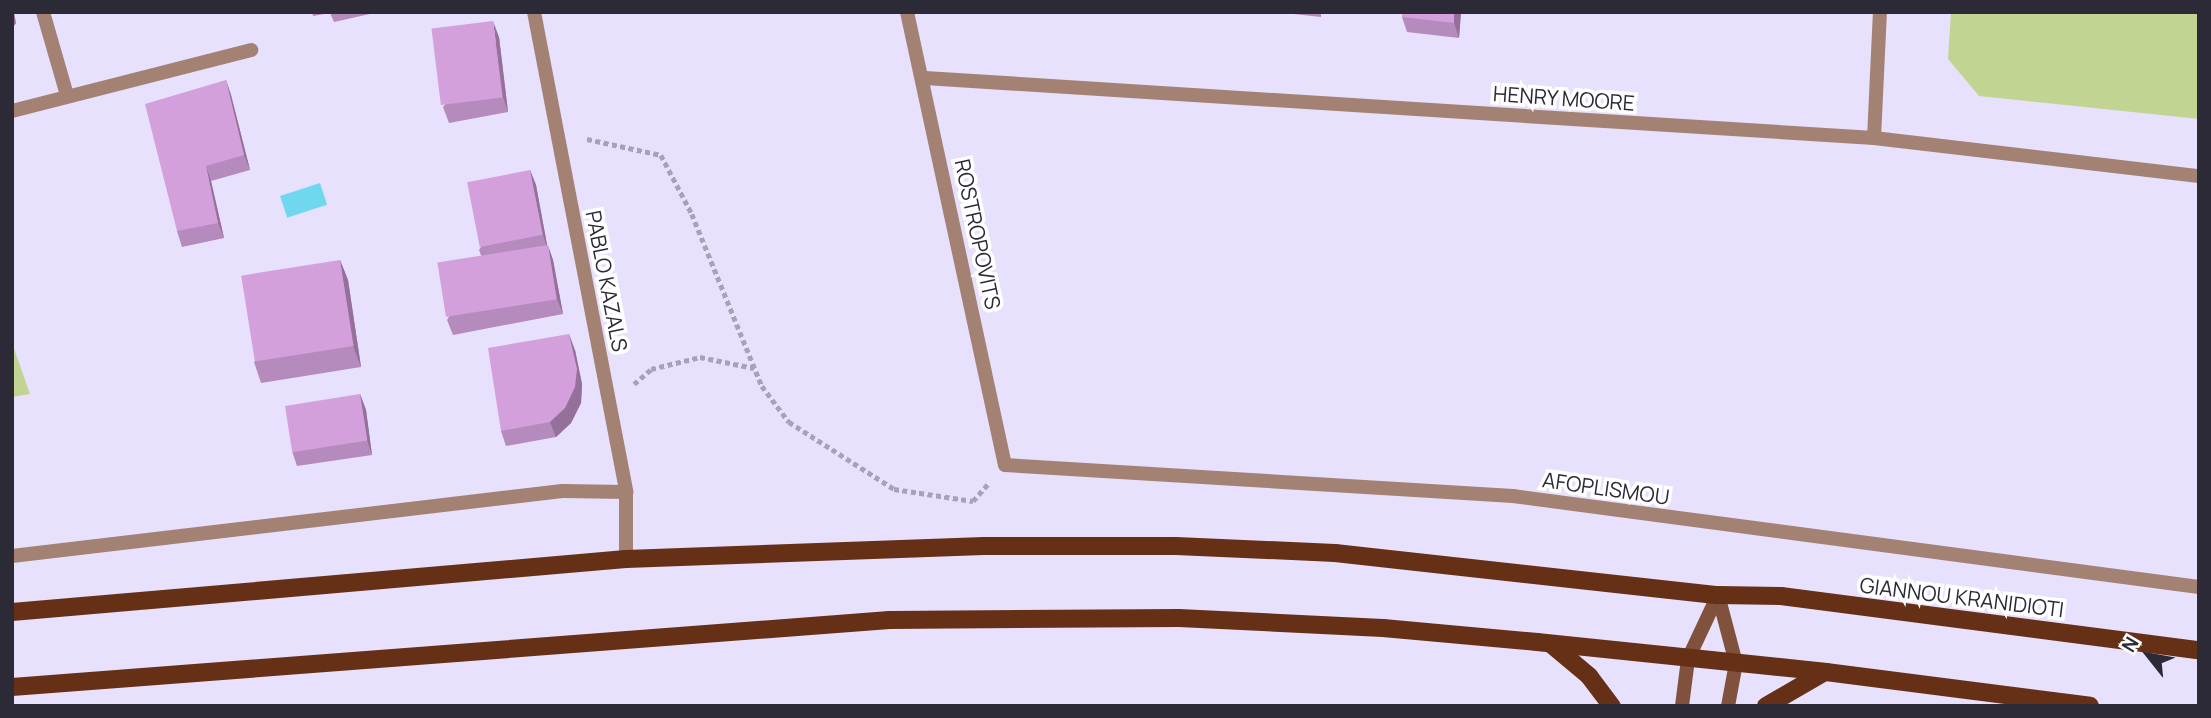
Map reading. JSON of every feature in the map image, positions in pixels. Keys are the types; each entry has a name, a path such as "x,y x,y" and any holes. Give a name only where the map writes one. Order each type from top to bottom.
{"main road":[{"name":"GIANNOU KRANIDIOTI","path":"12,612 626,559 984,546 1176,546 1335,553 1718,595 1781,596 2199,650"},
{"path":"12,687 889,620 1179,618 1383,628 1550,644 1826,672 2090,706"},
{"path":"1550,644 1589,676 1612,706"},
{"path":"1766,706 1826,672"}],"street":[{"path":"43,12 67,95"},
{"name":"PABLO KAZALS","path":"534,12 626,492 626,559"},
{"name":"ROSTROPOVITS","path":"907,12 925,78 1005,465"},
{"path":"1874,138 1880,12"},
{"path":"12,111 251,50"},
{"name":"HENRY MOORE","path":"925,78 1874,138 2199,176"},
{"name":"AFOPLISMOU","path":"1005,465 1513,496 2199,587"},
{"path":"12,556 562,491 626,492"},
{"path":"1682,706 1688,659 1718,595"},
{"path":"1718,595 1736,663 1728,706"}],"path":[{"path":"558,132 661,155 692,215 762,386 789,422 894,489 973,501 1005,465"},
{"path":"610,406 651,369 700,357 754,368"}],"green space":[{"path":"1951,12 2199,12 2199,119 1979,96 1948,59"},
{"path":"12,343 30,394 12,397"}],"water":[{"path":"320,183 327,205 287,218 280,196"}],"building":[{"path":"1402,12 1454,12 1454,23 1402,17"},
{"path":"493,21 502,97 441,105 431,29"},
{"path":"226,80 244,155 206,166 218,223 177,231 145,104"},
{"path":"530,170 543,235 480,247 467,182"},
{"path":"548,245 557,299 446,317 437,263"},
{"path":"340,260 354,346 255,362 241,276"},
{"path":"569,334 577,369 575,387 565,408 550,422 501,431 488,348"},
{"path":"360,394 367,440 292,452 285,406"}]}
